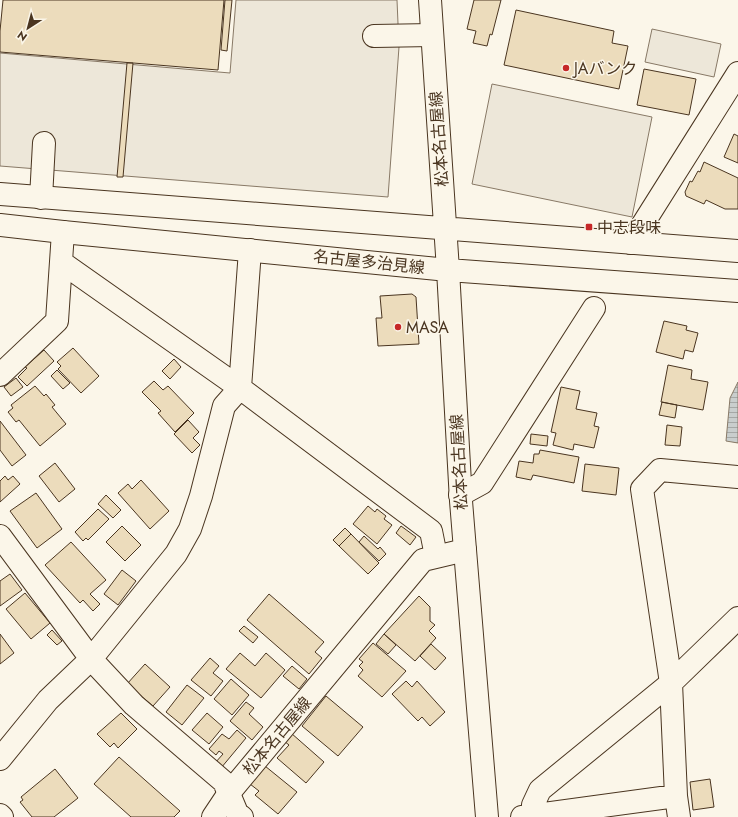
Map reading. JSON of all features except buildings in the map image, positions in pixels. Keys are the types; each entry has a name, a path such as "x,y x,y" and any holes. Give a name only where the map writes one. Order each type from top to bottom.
{"street":[{"name":"松本名古屋線","path":"213,817 229,793 423,560 465,550 460,495 448,270 430,0"},
{"path":"374,36 432,34"},
{"path":"631,243 738,73"},
{"path":"41,198 44,143"},
{"path":"0,194 738,251"},
{"name":"名古屋多治見線","path":"0,225 448,270 738,292"},
{"path":"0,375 57,321 63,232"},
{"path":"0,759 48,700 91,659 176,554 190,529 224,406 240,388 250,250"},
{"path":"61,262 240,388 431,531 436,556"},
{"path":"460,495 482,483 594,308"},
{"path":"738,477 660,470 642,489 670,683 677,807 529,816 540,790 670,683 738,618"},
{"path":"0,536 91,659 134,705 224,782 237,813 242,817"},
{"path":"465,550 487,817"}],"shaded area":[{"path":"236,0 397,0 399,47 388,197 0,166 0,53 230,73"},
{"path":"652,29 721,44 714,77 645,62"},
{"path":"492,84 652,117 632,217 472,184"},
{"path":"738,382 738,443 726,441 730,398"}],"place":[{"name":"JAバンク","path":"566,68"},
{"name":"中志段味","path":"589,227"},
{"name":"MASA","path":"398,327"}]}
